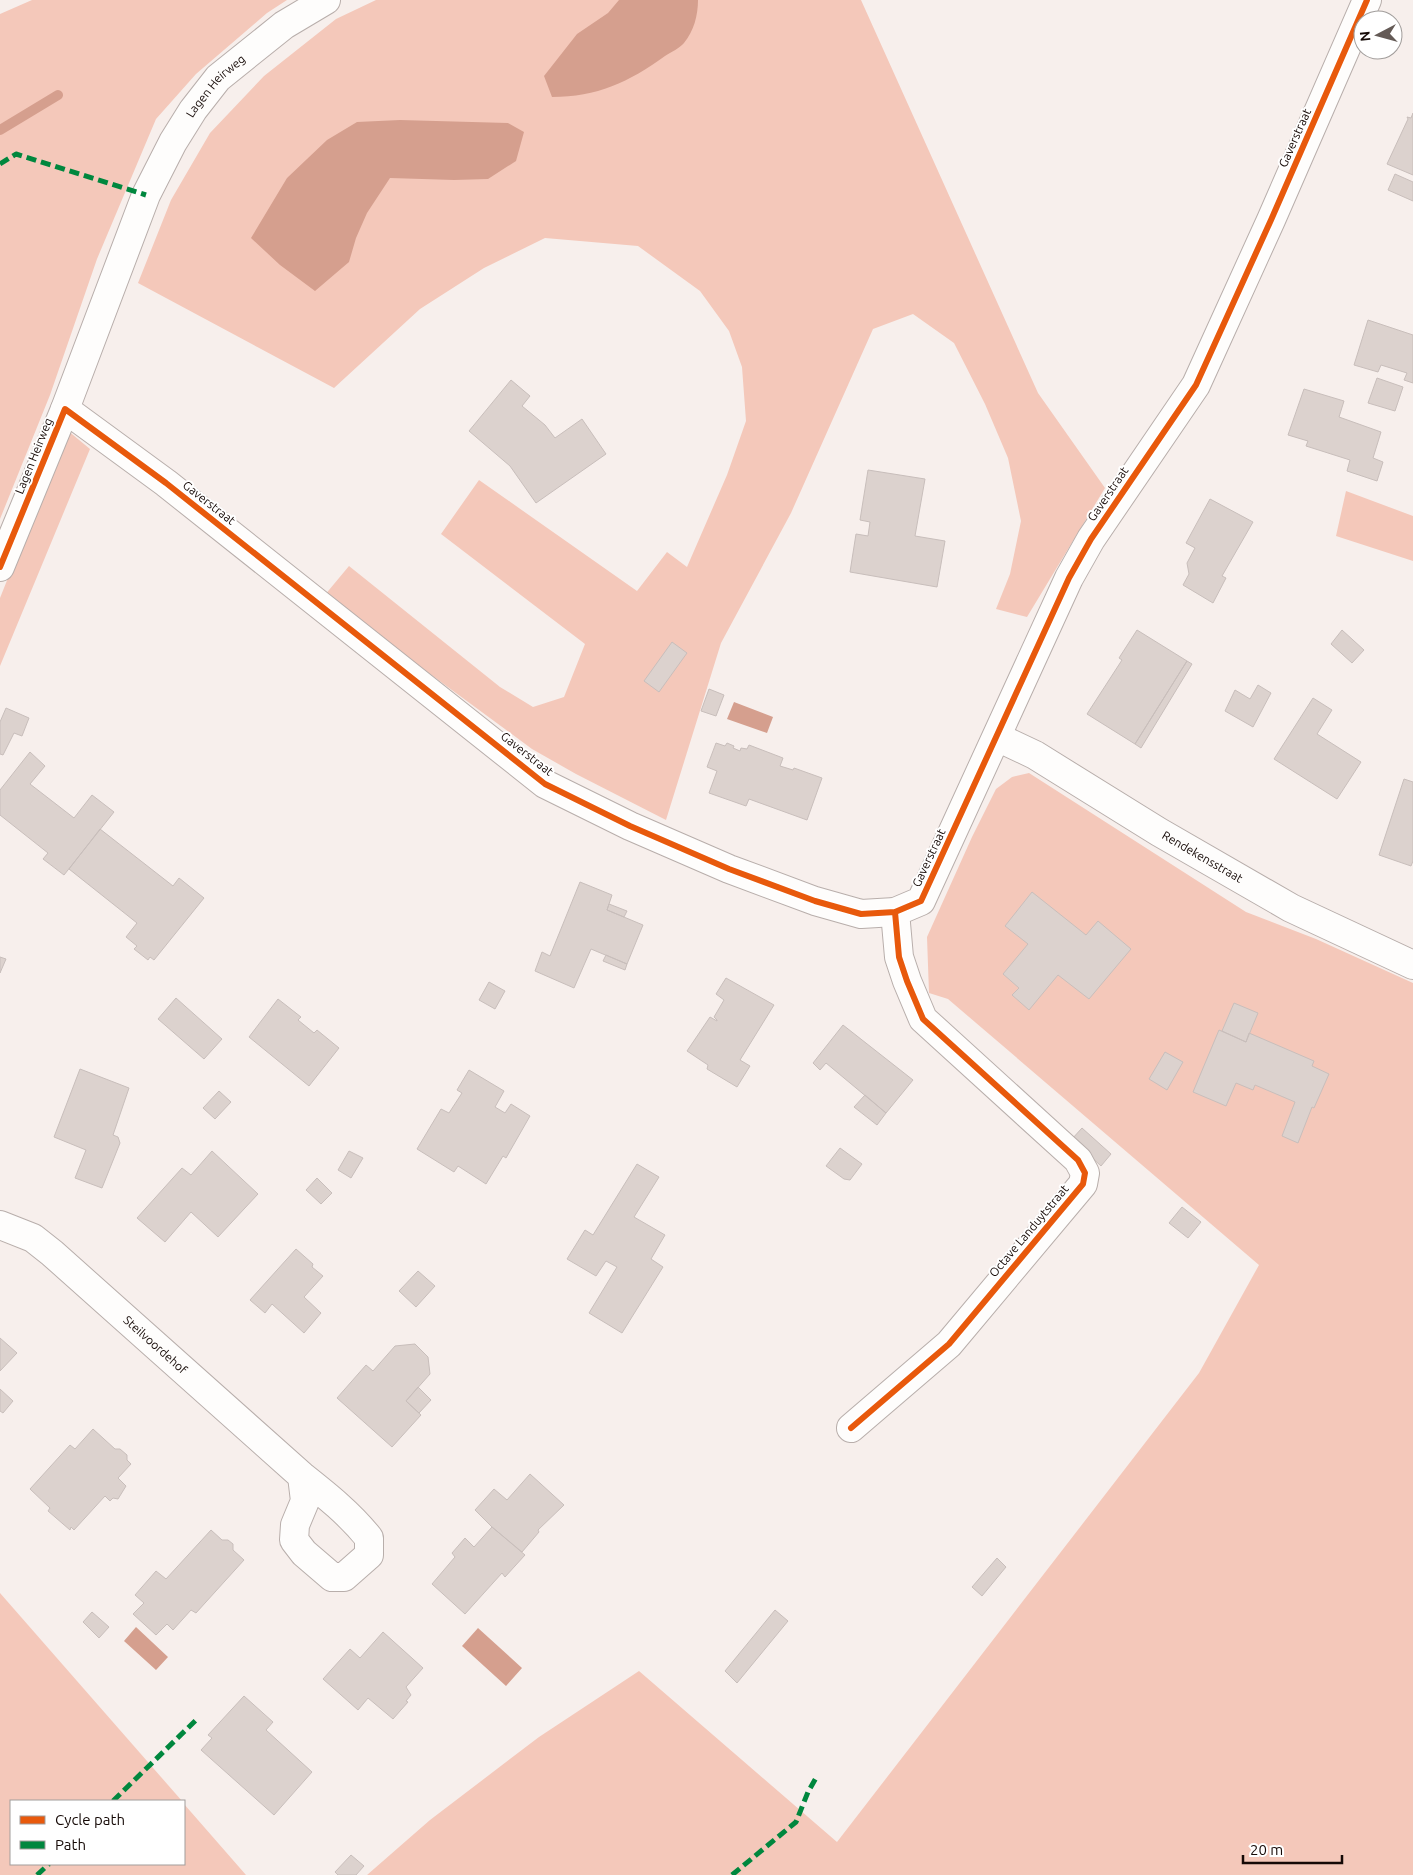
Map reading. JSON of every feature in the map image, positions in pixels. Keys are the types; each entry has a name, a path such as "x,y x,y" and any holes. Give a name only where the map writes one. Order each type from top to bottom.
{"street":[{"name":"Lagen Heirweg","path":"0,567 65,410 146,195 172,142 193,110 218,78 284,25 326,0"},
{"name":"Gaverstraat","path":"65,410 166,482 545,784 630,826 729,869 815,901 861,914 895,912 921,901 1069,578 1091,539 1196,385 1272,220 1367,0"},
{"name":"Rendekensstraat","path":"997,737 1035,755 1159,832 1291,908 1413,965"},
{"name":"Octave Landuytstraat","path":"851,1428 949,1344 1083,1184 1085,1173 1078,1160 923,1019 906,981 899,957 895,912"},
{"name":"Steilvoordehof","path":"0,1225 32,1238 52,1253 302,1476"}],"shaded area":[{"path":"32,0 287,0 267,13 196,74 156,119 97,259 50,395 0,519 0,14"},
{"path":"376,0 861,0 1038,393 1105,488 1027,617 996,609 1010,574 1021,521 1008,458 985,404 954,343 913,314 873,329 791,513 721,643 666,820 532,749 324,596 349,566 500,687 533,707 564,697 585,644 441,534 479,480 637,591 667,552 687,567 727,475 746,421 742,367 729,331 700,291 638,246 545,238 484,268 420,309 334,388 138,283 171,200 210,133 264,76 336,19"},
{"path":"619,0 698,0 693,28 682,45 625,80 598,91 552,97 544,76 577,34 608,13"},
{"path":"400,120 508,123 524,132 516,161 488,179 390,178 367,213 356,238 349,262 315,291 280,265 251,238 287,178 327,140 357,122"},
{"path":"67,430 90,449 0,666 0,598"},
{"path":"1346,491 1413,516 1413,561 1336,536"},
{"path":"734,702 773,717 767,733 727,719"},
{"path":"1029,773 1246,912 1316,939 1413,983 1413,1875 367,1875 430,1820 539,1737 639,1671 837,1842 1199,1373 1259,1265 948,999 929,993 927,937 972,837 996,789 1012,777"},
{"path":"0,1593 181,1800 10,1800 10,1865 185,1865 185,1805 246,1875 0,1875"},
{"path":"136,1627 168,1657 156,1670 124,1641"},
{"path":"478,1628 522,1668 506,1686 462,1646"}],"building":[{"path":"1413,113 1413,175 1387,164 1408,119 1407,117 1411,118"},
{"path":"1395,174 1413,182 1413,201 1388,190"},
{"path":"1368,320 1413,335 1413,383 1404,380 1407,373 1381,365 1378,372 1354,365"},
{"path":"1377,378 1403,387 1395,411 1368,403"},
{"path":"511,380 530,396 522,406 545,425 555,438 582,419 606,454 536,503 510,466 469,431"},
{"path":"1304,389 1344,401 1339,417 1381,432 1373,458 1383,462 1377,481 1347,471 1350,460 1306,446 1308,441 1288,435"},
{"path":"868,470 925,479 915,536 945,541 937,587 850,572 856,534 868,536 870,522 860,520"},
{"path":"1210,499 1253,522 1222,576 1226,578 1213,603 1183,585 1189,574 1187,563 1195,548 1186,543"},
{"path":"1137,630 1187,661 1135,744 1087,714 1122,660 1119,658"},
{"path":"1342,630 1364,650 1352,663 1331,644"},
{"path":"672,642 687,653 659,692 644,681"},
{"path":"1187,661 1192,664 1141,748 1135,744"},
{"path":"1258,685 1271,693 1253,727 1225,711 1235,690 1250,699"},
{"path":"709,689 724,695 716,716 701,711"},
{"path":"1313,698 1332,710 1317,734 1361,762 1337,799 1274,759"},
{"path":"6,708 29,718 22,736 14,733 3,755 0,754 0,722"},
{"path":"716,743 725,746 727,743 740,751 741,748 747,749 749,745 783,758 780,766 793,770 794,768 822,778 807,820 749,799 746,806 709,793 717,771 707,767"},
{"path":"30,752 45,766 30,784 74,818 92,795 114,812 64,875 43,859 48,853 0,815 0,790"},
{"path":"1404,779 1413,782 1413,861 1411,866 1379,855"},
{"path":"100,829 173,886 179,878 204,898 154,960 150,957 148,960 134,949 137,946 126,937 137,923 69,869"},
{"path":"580,882 612,895 607,910 643,925 627,964 591,949 574,988 535,971 542,952 550,956"},
{"path":"1032,892 1086,935 1098,921 1131,949 1089,999 1058,975 1029,1010 1012,995 1019,988 1003,974 1028,944 1005,926"},
{"path":"609,904 627,911 624,917 607,910"},
{"path":"606,955 627,964 625,970 603,961"},
{"path":"0,957 6,959 0,973"},
{"path":"726,978 774,1005 740,1060 750,1066 737,1087 707,1069 708,1065 687,1051 710,1017 717,1021 714,1017 724,1000 716,994"},
{"path":"489,982 505,991 495,1009 479,1000"},
{"path":"176,998 222,1039 204,1059 158,1019"},
{"path":"278,999 301,1017 298,1020 314,1033 317,1030 339,1048 309,1086 249,1037"},
{"path":"1234,1003 1258,1013 1246,1042 1222,1031"},
{"path":"843,1025 913,1080 886,1113 826,1063 820,1070 813,1063"},
{"path":"1219,1030 1246,1042 1249,1033 1314,1061 1312,1066 1329,1074 1314,1108 1312,1107 1298,1143 1282,1136 1295,1102 1255,1085 1253,1090 1236,1083 1226,1106 1193,1092"},
{"path":"1165,1052 1183,1062 1167,1090 1149,1079"},
{"path":"80,1069 129,1088 113,1135 118,1137 120,1143 102,1188 75,1178 86,1150 54,1137"},
{"path":"469,1070 504,1091 495,1107 505,1113 511,1104 530,1116 506,1158 503,1156 486,1184 458,1166 454,1172 417,1149 441,1109 449,1113 462,1093 457,1090"},
{"path":"219,1091 231,1102 215,1119 203,1108"},
{"path":"865,1095 886,1113 877,1125 854,1107"},
{"path":"1082,1128 1111,1154 1101,1166 1072,1139"},
{"path":"840,1148 862,1164 850,1180 844,1179 826,1166"},
{"path":"212,1151 258,1194 218,1237 191,1212 165,1242 137,1218 182,1168 191,1175"},
{"path":"349,1151 363,1158 351,1178 338,1170"},
{"path":"637,1164 659,1177 634,1217 665,1235 651,1259 663,1267 622,1333 589,1313 617,1267 606,1261 596,1276 567,1259 585,1230 593,1235"},
{"path":"317,1178 332,1193 321,1204 306,1190"},
{"path":"1182,1207 1201,1222 1188,1238 1169,1223"},
{"path":"296,1249 323,1276 304,1297 321,1313 304,1333 272,1304 265,1313 250,1300"},
{"path":"418,1271 435,1286 416,1307 399,1291"},
{"path":"0,1338 17,1353 0,1371"},
{"path":"415,1344 428,1357 430,1374 406,1401 421,1415 392,1447 337,1398 366,1365 373,1371 395,1346"},
{"path":"418,1387 431,1400 419,1413 406,1401"},
{"path":"0,1389 13,1401 3,1413 0,1411"},
{"path":"93,1429 115,1449 120,1449 127,1455 127,1460 131,1464 118,1478 126,1486 118,1499 113,1498 110,1501 105,1496 74,1530 71,1527 70,1530 48,1511 50,1508 30,1489 70,1445 75,1449"},
{"path":"530,1474 564,1505 538,1530 539,1532 522,1552 475,1510 494,1489 507,1500"},
{"path":"492,1527 525,1555 505,1577 502,1573 465,1614 432,1584 455,1557 452,1553 465,1538 474,1547"},
{"path":"211,1530 222,1540 228,1540 233,1544 233,1550 244,1560 196,1613 191,1610 173,1630 167,1624 156,1635 133,1614 144,1603 135,1595 156,1571 166,1579"},
{"path":"997,1558 1006,1567 982,1596 972,1587"},
{"path":"775,1610 788,1621 737,1683 725,1671"},
{"path":"92,1612 109,1627 99,1638 83,1622"},
{"path":"383,1632 423,1668 406,1687 411,1695 406,1701 408,1702 393,1719 368,1698 358,1710 323,1679 350,1649 360,1658"},
{"path":"244,1696 273,1722 266,1730 312,1772 274,1815 201,1750 212,1738 208,1735"},
{"path":"351,1855 364,1866 356,1875 338,1875 335,1872"}],"waterway":[{"path":"0,130 58,95"}],"marked path":[{"path":"0,164 16,154 146,195"},
{"path":"114,1800 196,1720"},
{"path":"732,1875 796,1822 816,1778"},
{"path":"37,1875 48,1865"}],"cycle path":[{"path":"0,567 65,409 166,483 545,784 630,826 729,869 815,901 861,914 895,912 921,901 1069,578 1091,539 1196,385 1271,220 1367,0"},
{"path":"851,1428 949,1344 1083,1184 1085,1173 1078,1160 923,1019 899,957 895,912"}]}
